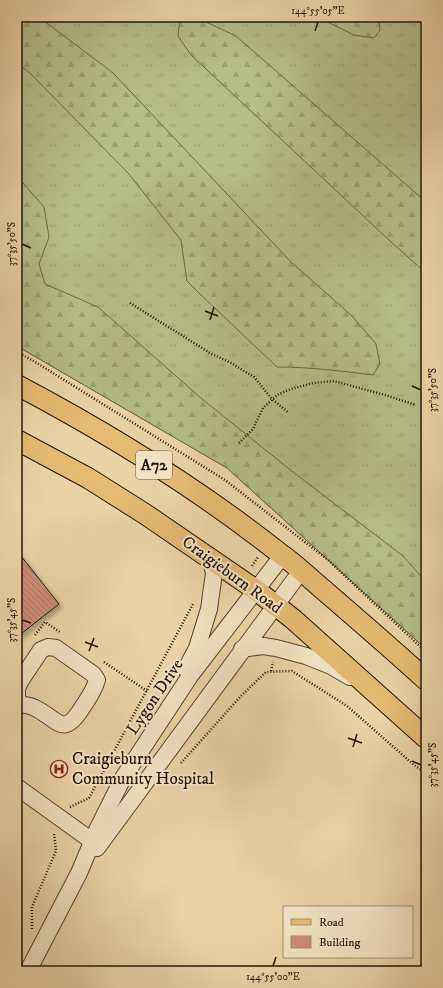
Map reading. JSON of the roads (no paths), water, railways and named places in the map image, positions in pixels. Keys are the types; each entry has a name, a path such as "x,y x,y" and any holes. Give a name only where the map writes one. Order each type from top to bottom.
{"main road":[{"name":"A72","path":"17,385 135,452 201,495 276,550 372,631 426,680"},
{"name":"Craigieburn Road","path":"17,440 88,478 210,558 248,585 275,605 426,738"}],"street":[{"name":"Lygon Drive","path":"80,873 92,841 123,778 248,585 276,550"},
{"path":"123,778 149,727 197,648 210,609 214,573 210,558"},
{"name":"Lygon Drive","path":"28,971 80,873 105,836 301,571"},
{"path":"242,649 263,646 306,656 331,666 376,693"},
{"path":"48,647 56,648 94,674 97,680 95,688 74,720 67,724 61,724 35,708 17,705 17,688 21,680 41,650 48,647"},
{"path":"17,787 92,841"}],"place":[{"name":"Craigieburn Community Hospital","path":"59,769"}]}
